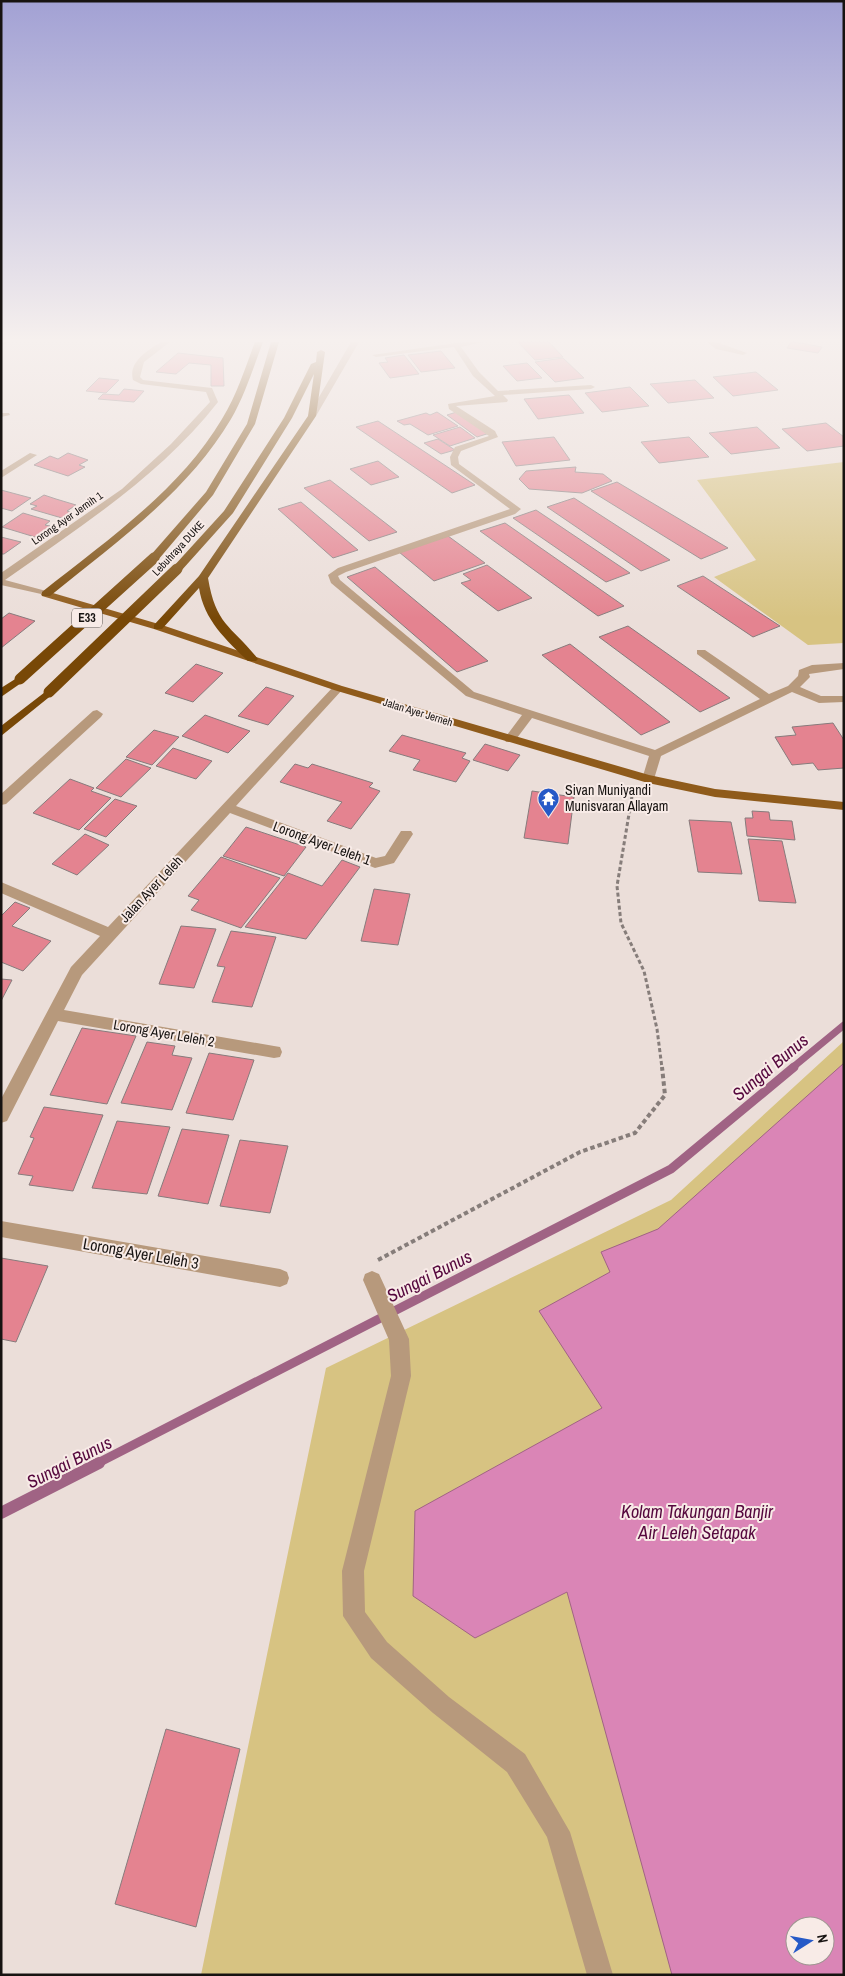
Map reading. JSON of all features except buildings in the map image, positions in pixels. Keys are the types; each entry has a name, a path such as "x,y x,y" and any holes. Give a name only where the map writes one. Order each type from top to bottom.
{"highway":[{"path":"46,594 128,526 189,469 215,434"},
{"name":"Lebuhraya DUKE","path":"1,694 154,558 210,493 245,434"},
{"name":"Lebuhraya DUKE","path":"1,732 49,692 177,569 228,512 278,434"},
{"path":"158,627 203,578 300,434"},
{"path":"203,578 205,600 212,616 252,659"}],"main road":[{"name":"Jalan Ayer Jerneh","path":"46,594 158,627 338,688 510,740 643,777 715,793 844,806"}],"street":[{"name":"Lorong Ayer Jernih 1","path":"1,578 125,491 185,434"},
{"path":"493,434 494,437 458,449 454,457 455,465 516,509 512,512 342,570 333,575 335,581 470,694 656,754"},
{"path":"1,475 33,455"},
{"name":"Jalan Ayer Jerneh","path":"1,582 46,594"},
{"path":"701,652 768,699"},
{"path":"643,777 656,754 792,688 804,677 803,672 812,668 844,666"},
{"name":"Jalan Ayer Leleh","path":"1,1116 76,971 108,934 338,688"},
{"path":"792,688 818,700 844,699"},
{"path":"1,802 97,714"},
{"path":"510,740 529,714"},
{"name":"Lorong Ayer Leleh 1","path":"226,807 375,863 390,860 406,834"},
{"path":"1,887 108,934"},
{"name":"Lorong Ayer Leleh 2","path":"54,1014 274,1052"},
{"name":"Lorong Ayer Leleh 3","path":"1,1229 280,1278"},
{"path":"372,1280 399,1339 402,1376 353,1571 354,1616 379,1650 441,1705 516,1763 558,1832 600,1975"}],"path":[{"path":"372,1280 378,1260 407,1243 580,1152 635,1132 665,1095 657,1029 644,971 621,923 617,886 629,804 643,777"}],"shaded area":[{"path":"844,462 844,643 808,645 714,577 756,560 697,480"},
{"path":"844,1041 844,1975 201,1975 326,1368 671,1200"}],"water":[{"name":"Kolam Takungan Banjir Air Leleh Setapak","path":"844,1063 844,1975 672,1975 567,1592 475,1638 413,1596 415,1511 602,1408 539,1311 610,1272 601,1252 658,1229"}],"waterway":[{"name":"Sungai Bunus","path":"792,1068 844,1025"},
{"name":"Sungai Bunus","path":"96,1464 671,1169 794,1067"},
{"name":"Sungai Bunus","path":"1,1513 99,1463"}],"place":[{"name":"Sivan Muniyandi Munisvaran Allayam","path":"549,817"}]}
